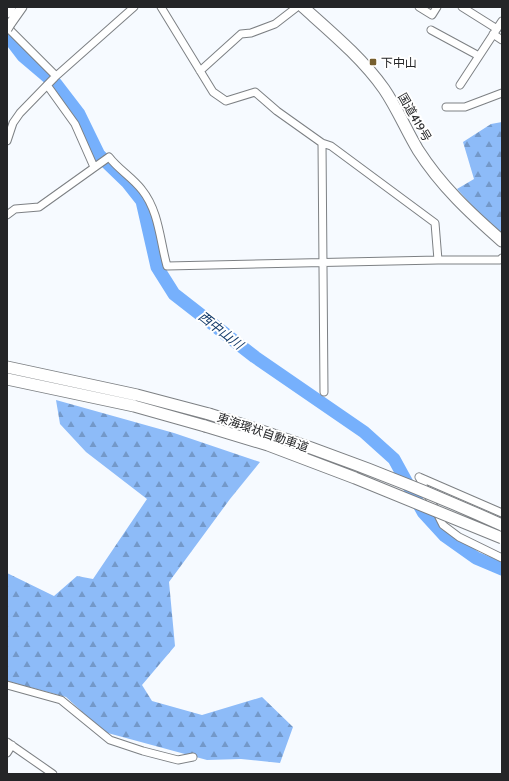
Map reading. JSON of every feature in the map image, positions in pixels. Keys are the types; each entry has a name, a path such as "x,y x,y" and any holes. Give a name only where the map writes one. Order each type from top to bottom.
{"highway":[{"name":"国道419号","path":"303,7 366,66 384,90 418,150 440,181 471,214 502,241"},
{"name":"東海環状自動車道","path":"7,367 64,378 209,414 272,434 358,465 502,525"},
{"name":"東海環状自動車道","path":"7,379 62,390 205,426 268,445 355,478 502,538"}],"main road":[{"path":"7,13 12,7"},
{"path":"8,27 22,7"}],"street":[{"path":"7,141 13,122 47,85 134,7"},
{"path":"161,7 213,92 226,102 255,92 276,110 322,143 331,146 435,223 438,260"},
{"path":"200,71 241,34 251,33 275,24 297,7"},
{"path":"419,7 432,15 437,7"},
{"path":"462,7 495,32 502,40"},
{"path":"460,85 502,21"},
{"path":"8,27 55,77"},
{"path":"431,30 479,56"},
{"path":"47,85 75,124 95,167"},
{"path":"446,107 465,108 502,93"},
{"path":"322,143 324,392"},
{"path":"7,215 15,210 39,207 109,157 119,170 134,181 150,200 154,209 168,266 500,260 502,258"},
{"path":"502,513 419,477 443,525 459,537 502,558"},
{"path":"7,685 61,700 110,740 143,752 178,760 192,757"},
{"path":"7,753 9,744 53,774"}],"green space":[{"path":"502,122 502,234 488,223 457,189 474,179 463,142 491,124"},
{"path":"56,400 174,433 260,462 230,499 169,582 175,646 142,685 152,701 202,715 262,697 293,727 280,763 241,759 207,760 104,732 66,697 7,681 7,573 54,596 77,576 93,579 147,499 86,452 60,424"}],"waterway":[{"name":"西中山川","path":"7,35 23,56 56,84 79,114 99,155 127,182 142,201 157,267 174,294 255,357 364,432 394,459 423,512 445,536 476,558 502,569"}],"place":[{"name":"下中山","path":"373,62"}]}
